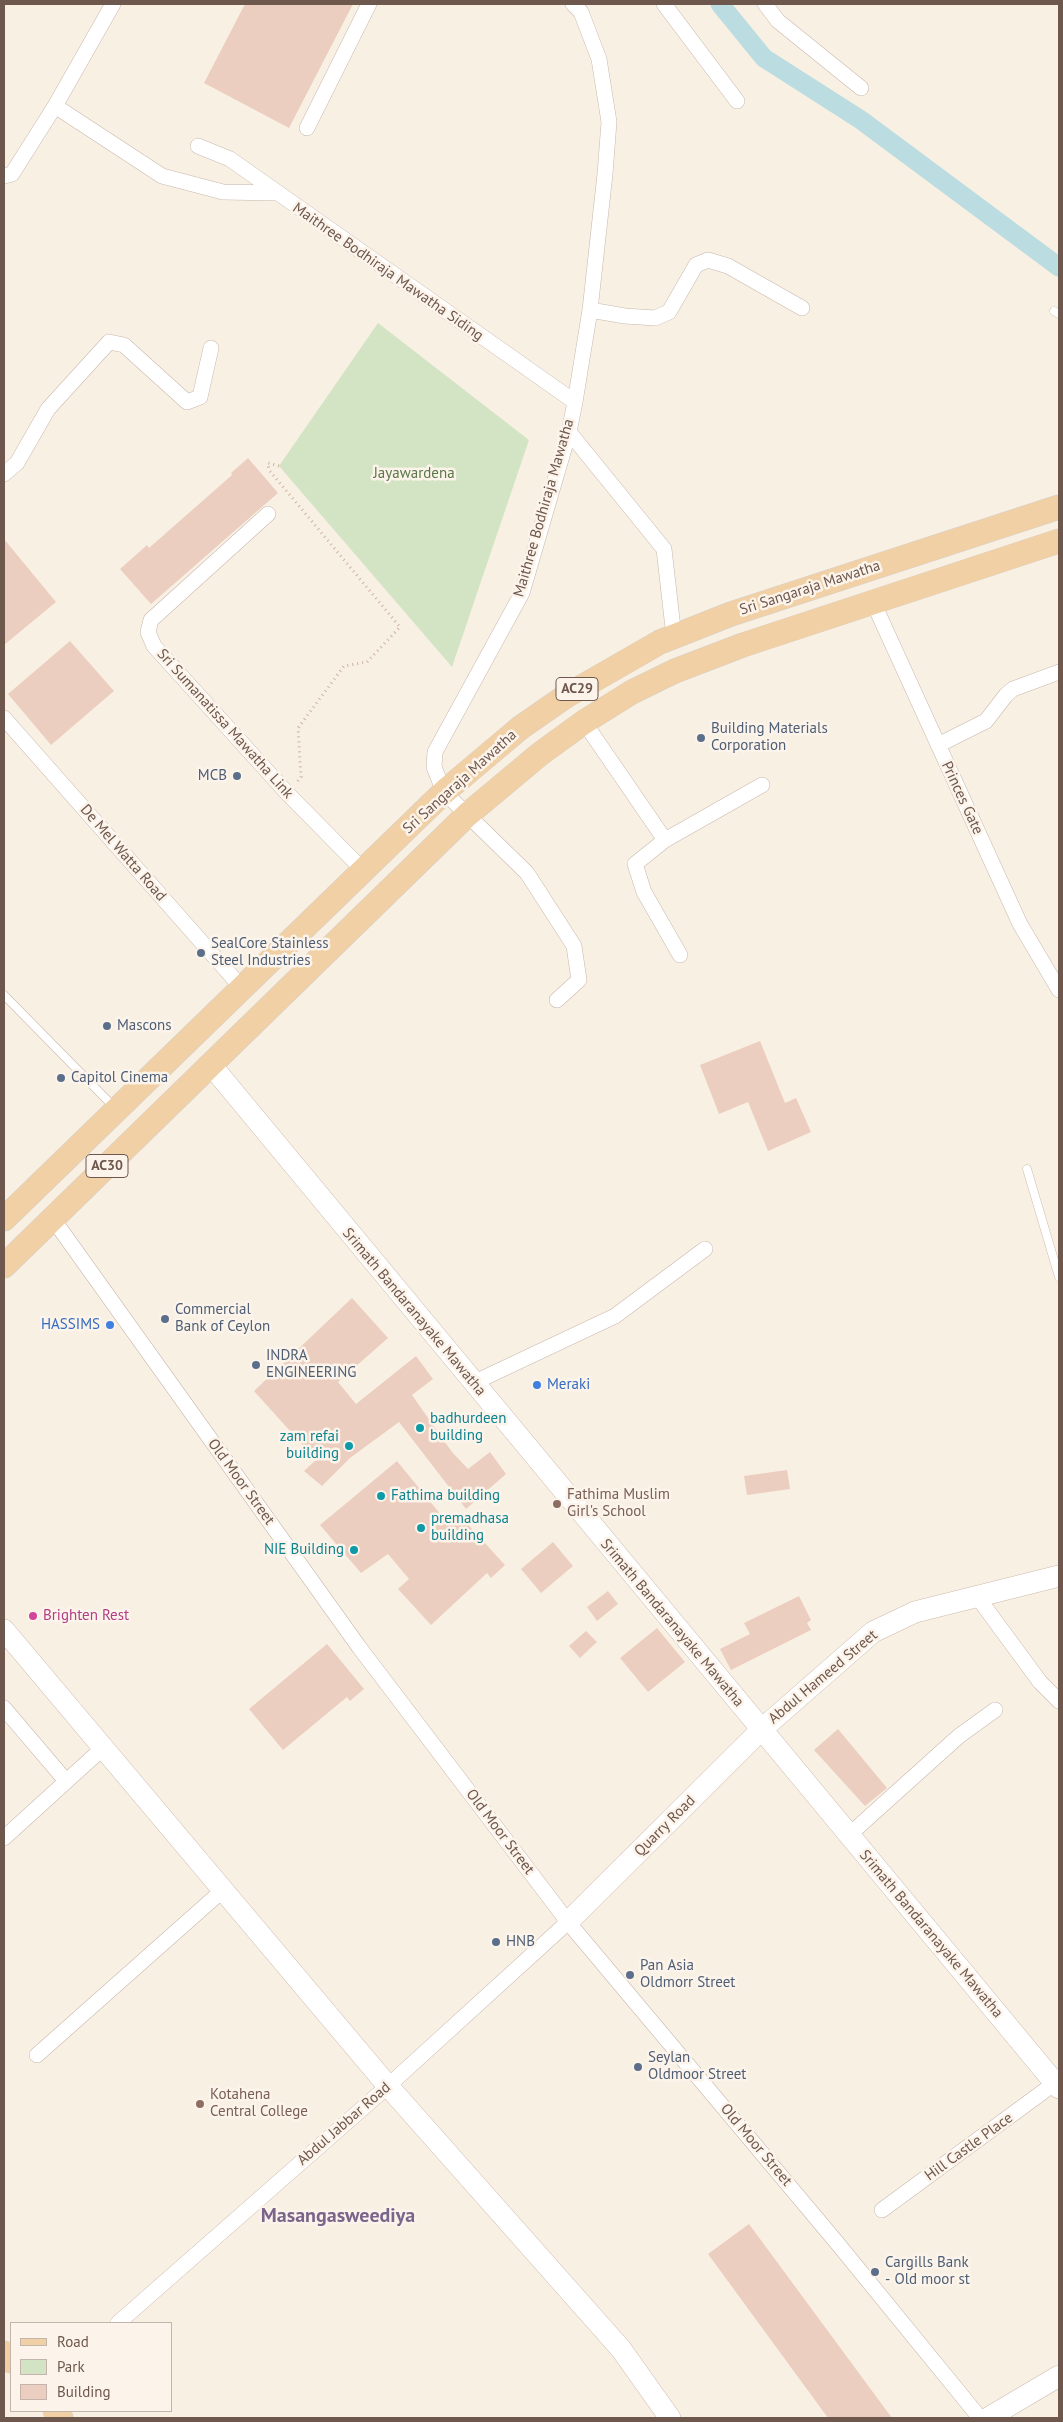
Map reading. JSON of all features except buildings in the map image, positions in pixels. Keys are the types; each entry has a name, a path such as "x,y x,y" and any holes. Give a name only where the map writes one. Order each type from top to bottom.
{"main road":[{"name":"Sri Sangaraja Mawatha","path":"194,1034 444,792 520,728 566,696 617,665 674,637 731,614 1059,507"},
{"name":"Sri Sangaraja Mawatha","path":"211,1065 467,815 540,754 584,722 632,692 675,671 743,645 1059,541"},
{"name":"AC30","path":"4,1219 194,1034"},
{"name":"AC30","path":"4,1266 211,1065"}],"street":[{"path":"4,176 12,174 55,106 113,4"},
{"path":"307,128 368,4"},
{"name":"Maithree Bodhiraja Mawatha","path":"557,1000 579,980 574,946 527,872 444,792 434,767 435,752 522,593 575,402 590,310 609,122 599,59 581,12 573,4"},
{"path":"664,4 737,102"},
{"path":"765,4 778,21 861,88"},
{"path":"55,106 162,176 223,192 275,193"},
{"name":"Maithree Bodhiraja Mawatha Siding","path":"198,146 230,160 575,402"},
{"path":"590,310 625,316 656,318 669,312 696,265 708,260 728,266 802,308"},
{"path":"4,474 17,463 48,409 109,342 124,345 187,402 200,397 211,348"},
{"path":"568,432 664,549 674,637"},
{"name":"Sri Sumanatissa Mawatha Link","path":"268,514 151,620 148,632 154,646 287,793 364,871"},
{"name":"Princes Gate","path":"873,602 1020,924 1059,990"},
{"path":"938,745 986,721 1013,689 1059,672"},
{"name":"De Mel Watta Road","path":"4,718 242,988"},
{"path":"584,722 665,840"},
{"path":"680,955 644,892 635,864 665,840 762,785"},
{"name":"Srimath Bandaranayake Mawatha","path":"211,1065 1057,2085"},
{"name":"Old Moor Street","path":"53,1219 359,1647 568,1922 838,2244 980,2418"},
{"path":"473,1383 615,1316 705,1249"},
{"name":"Abdul Hameed Street","path":"761,1730 873,1632 915,1612 976,1595 1059,1576"},
{"path":"976,1595 1040,1682 1059,1701"},
{"path":"4,1630 388,2086 621,2349 670,2418"},
{"path":"4,1708 66,1782"},
{"path":"849,1836 959,1736 995,1710"},
{"name":"Quarry Road","path":"568,1922 761,1730"},
{"path":"4,1838 103,1748"},
{"path":"37,2055 223,1890"},
{"name":"Abdul Jabbar Road","path":"119,2322 388,2086 568,1922"},
{"name":"Hill Castle Place","path":"882,2210 1057,2085"},
{"path":"988,2418 1059,2376"}],"lane":[{"path":"4,996 116,1110"},
{"path":"1027,1170 1059,1277"}],"path":[{"path":"279,466 268,463 269,470 400,627 367,662 344,666 298,728 301,777 287,793"}],"green space":[{"name":"Jayawardena","path":"378,323 529,440 452,667 279,466"}],"waterway":[{"path":"720,4 764,58 861,120 1059,267"}],"place":[{"name":"Building Materials Corporation","path":"701,738"},
{"name":"MCB","path":"237,776"},
{"name":"SealCore Stainless Steel Industries","path":"201,953"},
{"name":"Mascons","path":"107,1026"},
{"name":"Capitol Cinema","path":"61,1078"},
{"name":"Commercial Bank of Ceylon","path":"165,1319"},
{"name":"HASSIMS","path":"110,1325"},
{"name":"INDRA ENGINEERING","path":"256,1365"},
{"name":"Meraki","path":"537,1385"},
{"name":"badhurdeen building","path":"420,1428"},
{"name":"zam refai building","path":"349,1446"},
{"name":"Fathima building","path":"381,1496"},
{"name":"Fathima Muslim Girl's School","path":"557,1504"},
{"name":"premadhasa building","path":"421,1528"},
{"name":"NIE Building","path":"354,1550"},
{"name":"Brighten Rest","path":"33,1616"},
{"name":"HNB","path":"496,1942"},
{"name":"Pan Asia Oldmorr Street","path":"630,1975"},
{"name":"Seylan Oldmoor Street","path":"638,2067"},
{"name":"Kotahena Central College","path":"200,2104"},
{"name":"Cargills Bank - Old moor st","path":"875,2272"}],"district":[{"name":"Masangasweediya","path":"338,2216"}]}
